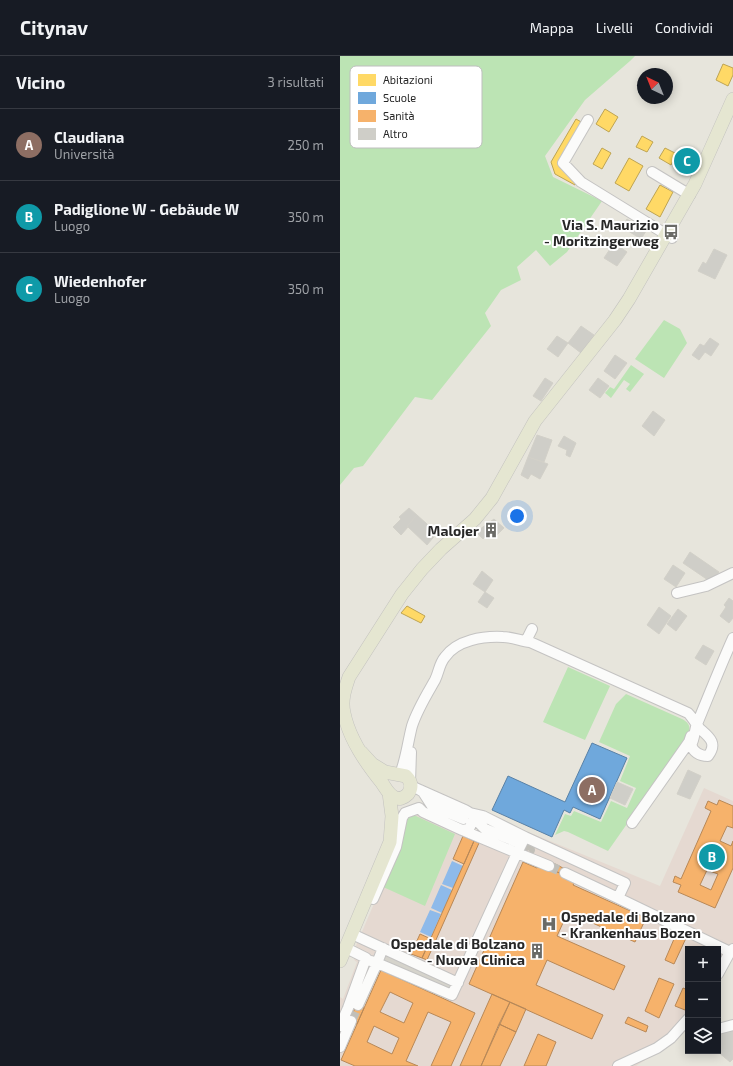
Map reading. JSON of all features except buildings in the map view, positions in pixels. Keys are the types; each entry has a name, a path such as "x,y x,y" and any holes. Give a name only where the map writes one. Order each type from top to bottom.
{"main road":[{"path":"407,785 397,798 388,792 370,767 344,725 342,693 349,677 402,594 422,569 441,549 475,519 492,498 535,421 616,320 670,236 711,151 733,99"},
{"path":"361,752 376,766 407,785"},
{"path":"354,931 390,842 392,816 388,782 393,776 407,785"},
{"path":"340,961 396,836 400,806 407,785"}],"street":[{"path":"588,120 563,163 581,182 670,236"},
{"path":"652,172 690,195"},
{"path":"677,593 706,586 733,573"},
{"path":"526,642 532,629"},
{"path":"618,898 625,882 518,844 465,830 423,812 419,808 407,785 411,730 426,695 438,674 445,656 457,646 464,642 490,637 504,637 526,642 593,670 688,713 696,725"},
{"path":"632,823 689,742 733,638"},
{"path":"407,785 423,792 432,806"},
{"path":"407,785 469,817 486,829 518,844 549,866"},
{"path":"458,983 383,948 354,931 363,920 396,847 403,815 408,811 432,806 469,817"},
{"path":"465,830 469,817"},
{"path":"346,948 452,995 518,844"},
{"path":"565,873 732,950 721,969"},
{"path":"358,1005 383,948"},
{"path":"340,1026 366,958"},
{"path":"340,1046 351,1022"},
{"path":"618,1066 657,1048 671,1038 685,1022"},
{"path":"721,1028 733,1025"}],"shaded area":[{"name":"Ospedale di Bolzano - Krankenhaus Bozen","path":"704,788 733,801 733,955 721,977 721,946 685,946 685,1030 677,1039 636,1066 340,1066 340,997 343,999 357,962 352,955 400,843 412,811 513,853 523,830 660,886"},
{"path":"385,951 455,982 451,991 381,960"}],"green space":[{"path":"340,56 635,56 585,100 545,156 553,177 602,201 567,252 550,266 536,250 517,267 521,280 501,290 485,313 491,326 432,400 415,397 363,466 354,468 340,485"},
{"path":"664,320 680,329 687,343 664,378 635,359"},
{"path":"631,365 644,374 630,392 626,389 630,384 624,380 611,398 605,393 610,387 614,389"},
{"path":"568,667 610,686 585,740 543,722"},
{"path":"626,694 682,719 688,724 689,730 683,744 608,851 568,832 564,831 555,835 565,814 571,816 574,811 601,822 611,801 627,808 636,788 620,781 630,756 599,742 616,704"},
{"path":"411,815 455,834 425,906 381,886 407,817"}],"water":[{"path":"452,861 463,866 453,888 442,884"},
{"path":"441,885 452,890 442,913 431,908"},
{"path":"430,910 441,914 431,937 420,932"}],"tunnel":[{"path":"515,846 527,851 530,850 529,847 517,842"},
{"path":"549,866 565,873"},
{"path":"351,1021 358,1005"}],"place":[{"name":"Wiedenhofer","path":"687,161"},
{"name":"Via S. Maurizio - Moritzingerweg","path":"671,232"},
{"name":"Malojer","path":"491,530"},
{"name":"Claudiana","path":"592,790"},
{"name":"Padiglione W - Gebäude W","path":"712,857"},
{"name":"Ospedale di Bolzano - Krankenhaus Bozen","path":"549,924"},
{"name":"Ospedale di Bolzano - Nuova Clinica","path":"537,951"}]}
